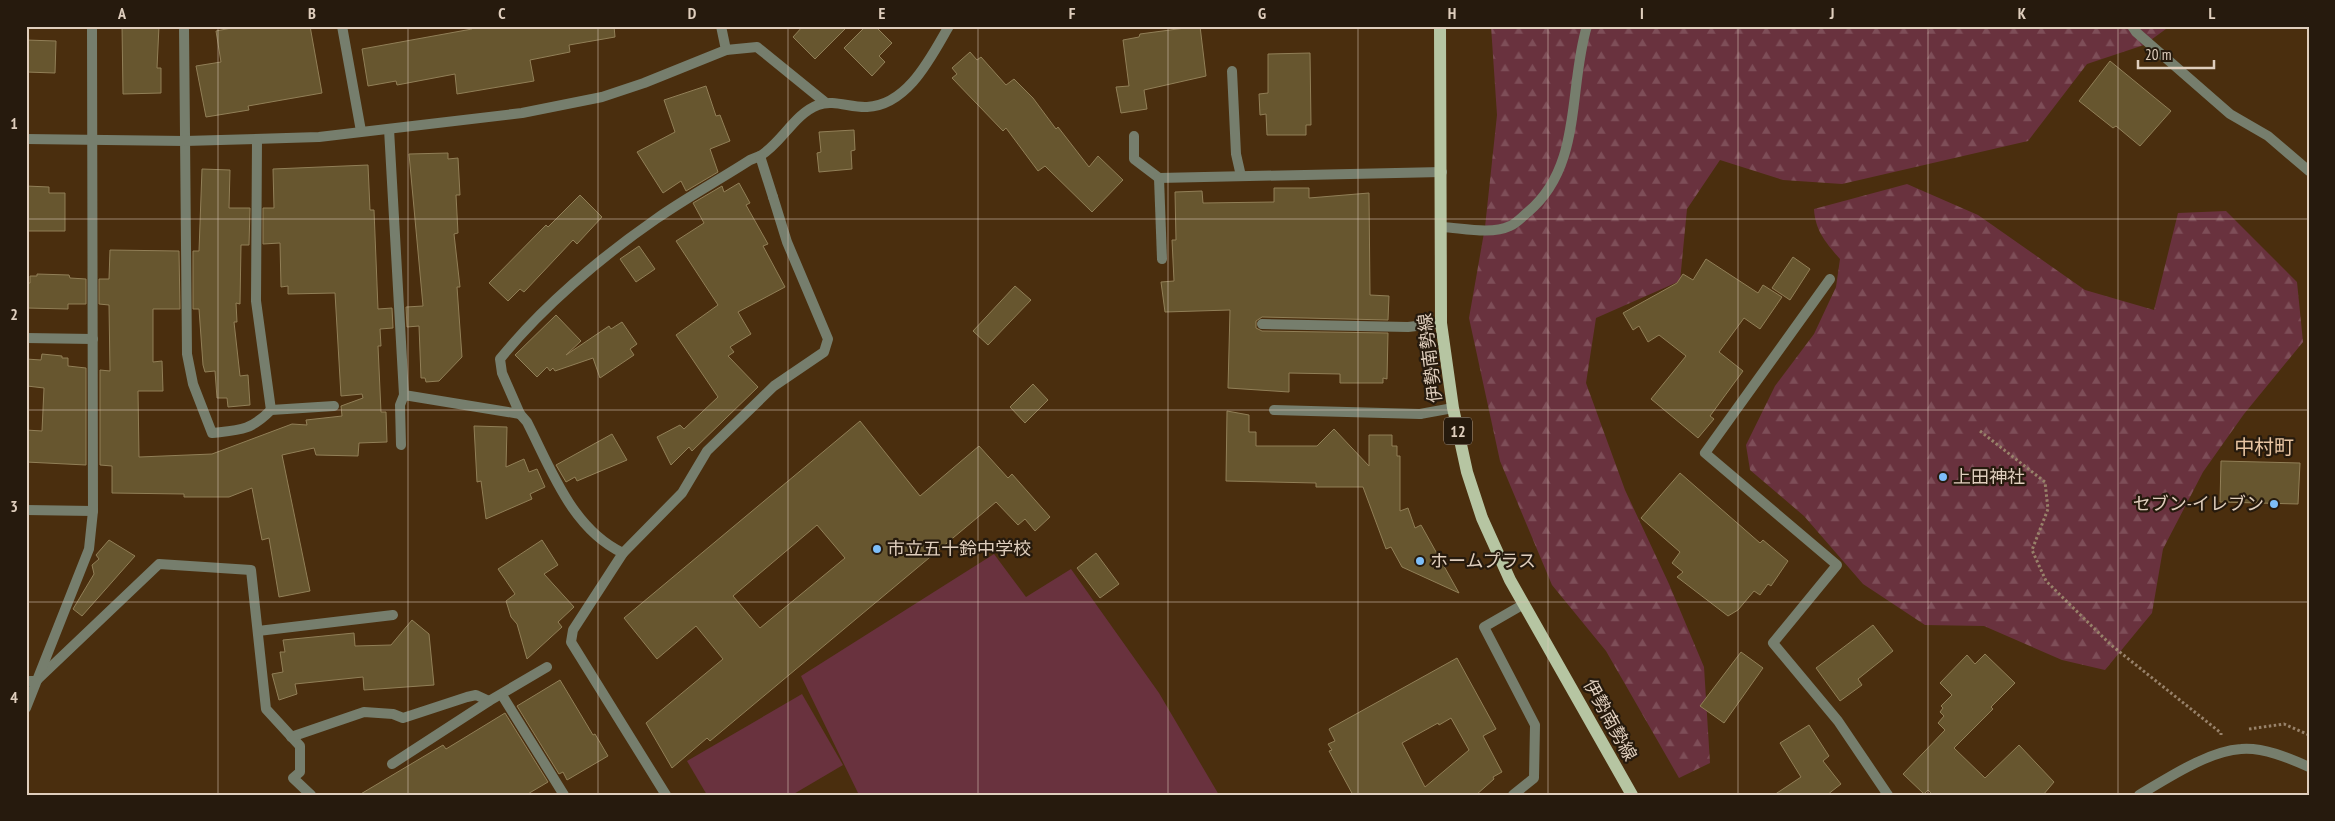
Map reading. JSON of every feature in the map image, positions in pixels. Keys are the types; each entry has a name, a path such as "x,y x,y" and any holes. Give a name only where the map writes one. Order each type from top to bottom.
{"main road":[{"name":"伊勢南勢線","path":"1440,26 1442,172 1441,323 1453,408 1467,472 1482,518 1510,580 1632,795"}],"street":[{"path":"26,708 31,681 89,550 93,512 94,140 92,26"},
{"path":"184,26 187,346 193,384 212,433 244,430 261,420 271,410 334,406"},
{"path":"342,26 361,132"},
{"path":"721,26 726,50"},
{"path":"623,553 613,548 572,509 527,422 520,414 502,374 500,359 526,327 586,274 656,219 772,148 804,113 826,103 867,107 879,105 893,99 908,87 924,66 949,26"},
{"path":"1442,227 1489,230 1510,226 1540,202 1554,182 1564,160 1571,126 1577,66 1587,26"},
{"path":"2132,26 2136,32 2230,114 2268,136 2309,171"},
{"path":"26,139 185,141 318,137 522,113 584,101 644,83 726,50 757,47 826,103"},
{"path":"1232,71 1236,154 1241,176"},
{"path":"389,129 404,395 400,405 401,445"},
{"path":"1134,136 1134,159 1159,178 1442,172"},
{"path":"257,140 256,301 271,410"},
{"path":"666,795 571,642 573,630 623,553 682,492 707,451 774,386 824,352 827,346 828,339 786,242 760,156"},
{"path":"1159,178 1162,259"},
{"path":"1830,279 1705,453 1836,565 1773,643 1838,721 1888,795"},
{"path":"1262,324 1408,327 1441,323"},
{"path":"26,338 93,339"},
{"path":"404,395 520,414"},
{"path":"1274,410 1420,414 1453,408"},
{"path":"26,510 93,512"},
{"path":"31,681 159,564 251,570 266,710 300,746 300,772 293,778 311,795"},
{"path":"1513,795 1534,778 1535,725 1484,627 1524,604"},
{"path":"258,630 393,615"},
{"path":"392,764 489,701 547,667"},
{"path":"292,737 364,712 393,714 403,718 476,695 489,701"},
{"path":"502,695 564,795"},
{"path":"2139,795 2183,770 2222,753 2242,749 2265,751 2309,767"}],"path":[{"path":"1980,431 2045,482 2048,509 2032,550 2046,581 2111,645 2221,733 2230,732"},
{"path":"2248,729 2284,724 2309,735"},
{"path":"2221,733 2222,753"}],"green space":[{"path":"1491,26 2170,26 2144,45 2087,64 2028,141 1842,184 1783,180 1720,160 1687,209 1680,281 1596,318 1586,383 1625,490 1669,584 1704,667 1710,763 1679,778 1606,651 1552,585 1500,461 1469,318 1485,227 1497,115"},
{"name":"上田神社","path":"1907,184 1978,215 2085,290 2154,310 2178,213 2226,211 2297,282 2303,342 2244,414 2203,472 2163,549 2152,613 2105,670 2062,660 1984,626 1925,625 1863,584 1804,516 1750,470 1746,445 1775,386 1814,334 1836,287 1840,259 1819,231 1814,209"},
{"path":"994,554 1026,597 1071,569 1159,693 1219,795 859,795 801,676"},
{"path":"802,694 843,765 792,795 707,795 687,761"}],"building":[{"path":"122,26 159,26 157,68 161,68 161,93 123,94"},
{"path":"242,26 310,26 322,93 248,106 249,110 206,117 196,66 221,62 216,31"},
{"path":"471,26 614,26 615,37 569,45 570,52 530,60 534,81 457,94 455,74 397,85 396,81 368,86 362,49 472,29"},
{"path":"803,26 848,26 815,59 793,37"},
{"path":"866,26 875,26 892,43 879,56 885,62 872,76 844,48"},
{"path":"1200,26 1206,76 1144,90 1147,109 1121,113 1116,87 1129,86 1123,40 1139,37 1140,34"},
{"path":"26,40 56,41 55,73 26,72"},
{"path":"970,52 977,60 981,57 1006,85 1014,79 1033,98 1056,129 1058,127 1089,167 1098,156 1123,180 1092,212 1045,166 1038,171 1006,128 1003,131 952,78 957,74 952,68"},
{"path":"1310,53 1311,125 1306,125 1306,135 1267,135 1266,114 1260,115 1259,94 1268,93 1268,54"},
{"path":"2110,61 2171,111 2140,146 2116,126 2113,128 2079,101"},
{"path":"706,86 716,116 720,115 730,141 710,149 718,172 686,191 681,181 663,193 637,152 675,132 664,100"},
{"path":"854,130 855,150 851,151 852,169 819,172 817,153 821,152 819,132"},
{"path":"448,153 448,159 458,158 460,195 456,195 458,233 454,234 460,287 457,287 462,357 439,381 426,382 425,378 421,378 419,326 407,327 406,307 423,306 409,154"},
{"path":"368,165 370,210 374,210 378,309 392,308 393,328 380,329 381,346 378,346 381,412 386,412 387,442 359,443 358,456 316,455 314,448 282,455 310,591 279,597 269,538 262,540 252,488 229,497 184,497 184,494 112,493 112,466 100,465 100,370 110,371 109,305 99,304 99,279 109,279 110,250 179,251 180,309 153,309 153,362 162,361 163,391 138,391 139,457 212,454 292,424 307,425 306,420 342,416 341,406 363,398 362,394 341,396 335,293 288,294 288,286 281,287 280,243 263,244 263,208 274,208 273,169"},
{"path":"202,169 230,170 229,208 250,208 249,245 241,245 240,304 236,303 237,322 234,322 240,376 248,375 250,405 228,407 227,398 217,398 215,371 205,372 203,365 199,309 193,309 193,251 199,251"},
{"path":"739,183 750,203 746,205 768,244 763,246 785,287 738,312 751,334 730,347 734,352 728,356 758,387 692,451 689,447 671,465 657,437 680,425 684,429 718,397 676,335 718,305 676,241 704,223 693,203 722,186 724,192"},
{"path":"26,186 49,187 49,193 65,193 65,231 26,231"},
{"path":"1274,188 1309,188 1309,198 1369,193 1370,295 1389,296 1388,320 1262,317 1256,321 1256,328 1262,331 1388,333 1387,379 1383,378 1383,383 1340,383 1340,374 1289,373 1289,392 1228,388 1230,310 1165,312 1161,282 1174,281 1172,240 1176,240 1175,192 1202,191 1203,203 1274,202"},
{"path":"580,195 602,217 577,244 573,240 524,292 520,289 508,301 489,283 546,225 548,227"},
{"path":"639,246 655,269 636,282 620,259"},
{"path":"1793,257 1810,269 1790,300 1772,288"},
{"path":"1706,259 1758,293 1763,285 1782,297 1760,329 1744,318 1719,352 1743,371 1710,416 1714,419 1698,438 1651,399 1686,356 1659,335 1648,342 1639,326 1633,330 1623,313 1677,283 1683,274 1693,280"},
{"path":"37,274 69,275 70,278 86,279 86,304 68,304 68,309 26,308 26,283 30,283 30,276 37,276"},
{"path":"1015,286 1031,300 988,345 973,331"},
{"path":"556,315 581,341 566,355 609,326 611,329 622,322 637,344 630,349 634,355 600,378 593,358 555,371 553,368 550,371 547,367 537,377 515,355"},
{"path":"42,354 62,356 62,358 68,358 68,366 86,368 86,465 26,462 26,430 42,431 44,388 27,386 26,359 41,360"},
{"path":"1033,384 1048,400 1025,423 1010,407"},
{"path":"1227,411 1249,415 1249,432 1256,432 1256,446 1317,446 1334,429 1369,466 1369,435 1392,435 1392,446 1397,446 1397,456 1400,456 1400,511 1408,508 1415,528 1421,525 1459,593 1402,567 1391,547 1386,549 1363,487 1316,487 1316,483 1226,481"},
{"path":"860,421 920,496 979,446 1008,478 1012,474 1050,517 1035,531 1025,519 1018,525 996,502 710,741 707,738 672,768 646,723 723,659 696,626 657,659 624,618","holes":["817,525 845,558 760,628 733,596"]},
{"path":"474,426 507,427 506,467 524,459 529,472 537,469 545,487 530,494 532,499 486,519 481,481 477,482"},
{"path":"612,434 627,460 577,481 575,477 566,482 556,465"},
{"path":"2221,461 2300,463 2298,504 2220,502"},
{"path":"1680,473 1760,543 1763,540 1788,561 1771,586 1768,584 1760,595 1754,591 1738,610 1728,616 1677,577 1683,572 1672,563 1680,552 1641,518"},
{"path":"109,540 135,556 82,616 73,609 94,574 92,565 99,559 96,555"},
{"path":"542,540 558,565 544,574 574,607 558,622 562,627 527,659 517,624 511,617 506,601 515,594 498,569"},
{"path":"1096,553 1119,584 1100,598 1077,568"},
{"path":"412,620 429,634 434,685 364,690 363,677 295,684 297,694 279,700 272,674 283,672 280,652 285,652 283,640 354,633 355,646 391,645"},
{"path":"1873,625 1893,651 1858,679 1862,685 1840,701 1816,668"},
{"path":"1741,652 1763,668 1724,723 1700,706"},
{"path":"1985,654 2015,683 1991,707 1993,709 1954,748 1985,778 2019,745 2054,782 2043,795 1933,795 1928,790 1924,794 1903,774 1945,730 1938,723 1944,716 1940,712 1943,708 1941,706 1952,695 1940,683 1967,655 1975,664"},
{"path":"1457,658 1496,729 1483,736 1502,772 1493,777 1494,779 1476,795 1353,795 1329,751 1332,750 1328,744 1335,741 1329,729","holes":["1451,718 1469,750 1425,787 1402,743"]},
{"path":"560,680 608,756 567,780 563,772 559,774 517,706"},
{"path":"505,713 548,782 526,795 359,795 443,745 446,749"},
{"path":"1809,725 1829,756 1823,761 1841,784 1827,795 1774,795 1801,777 1780,743"}],"place":[{"name":"上田神社","path":"1943,477"},
{"name":"セブン-イレブン","path":"2274,504"},
{"name":"市立五十鈴中学校","path":"877,549"},
{"name":"ホームプラス","path":"1420,561"}],"district":[{"name":"中村町","path":"2264,447"}]}
